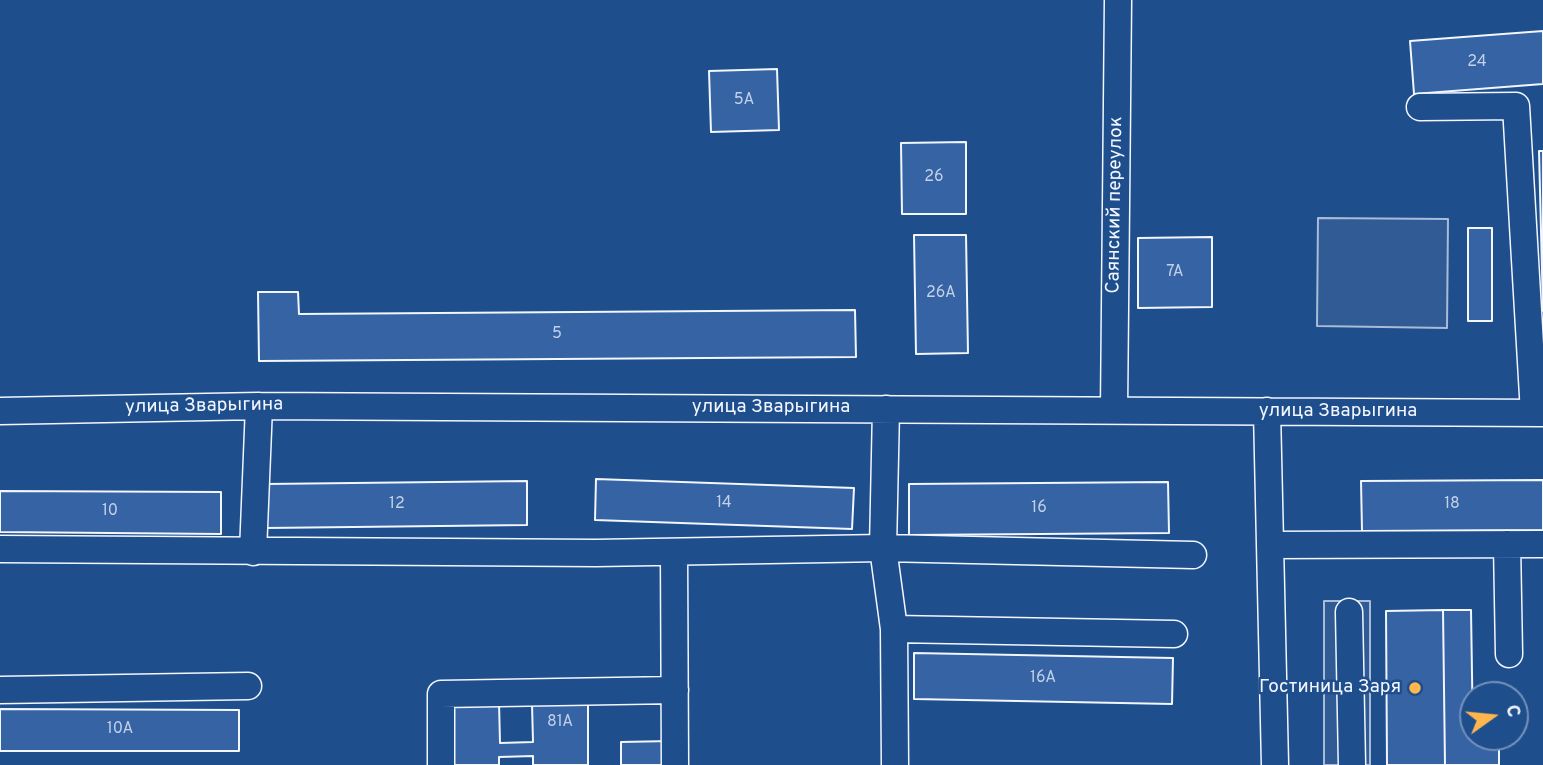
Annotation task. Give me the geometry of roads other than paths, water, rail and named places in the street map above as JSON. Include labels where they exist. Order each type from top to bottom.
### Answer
[{"type":"street","name":"Саянский переулок","points":[[1114,410],[1118,0]]},
{"type":"street","points":[[1420,107],[1516,106],[1539,413]]},
{"type":"street","name":"улица Зварыгина","points":[[0,411],[259,405],[1539,413]]},
{"type":"street","points":[[253,552],[259,405]]},
{"type":"street","points":[[886,409],[883,548],[894,629],[895,765]]},
{"type":"street","points":[[1268,411],[1275,765]]},
{"type":"street","points":[[1507,544],[1509,654]]},
{"type":"street","points":[[1270,545],[1543,544]]},
{"type":"street","points":[[0,549],[674,552],[883,548],[1193,555]]},
{"type":"street","points":[[674,552],[676,765]]},
{"type":"street","points":[[1349,612],[1352,765]]},
{"type":"street","points":[[894,629],[1174,634]]},
{"type":"street","points":[[0,690],[247,685]]},
{"type":"street","points":[[441,765],[441,694],[675,690]]},
{"type":"place","name":"Гостиница Заря","points":[[1415,688]]}]
